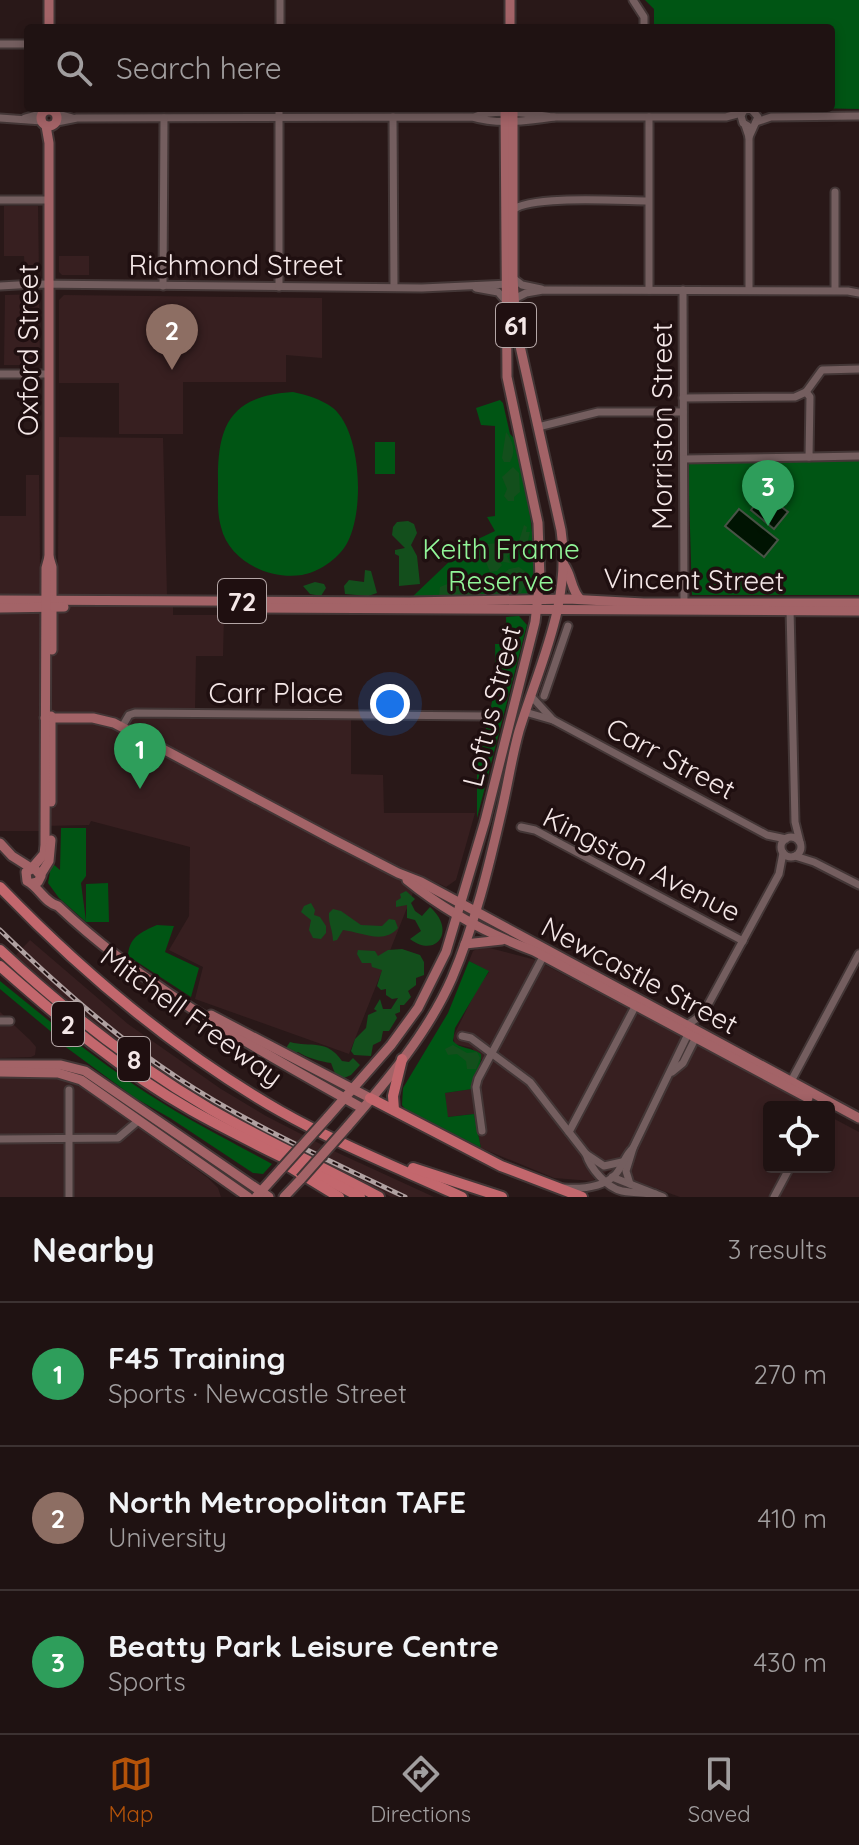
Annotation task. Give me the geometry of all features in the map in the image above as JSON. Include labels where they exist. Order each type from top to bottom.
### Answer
[{"type":"highway","name":"Mitchell Freeway","points":[[0,887],[82,966],[213,1068],[278,1109],[462,1197]]},
{"type":"highway","name":"8","points":[[0,950],[94,1030],[181,1091],[379,1197]]},
{"type":"highway","name":"2","points":[[0,966],[83,1036],[129,1070],[190,1109],[360,1197]]},
{"type":"highway","points":[[394,1110],[393,1096],[402,1059]]},
{"type":"highway","points":[[370,1098],[501,1166],[582,1197]]},
{"type":"highway","points":[[242,1137],[339,1197]]},
{"type":"highway","points":[[369,1154],[502,1197]]},
{"type":"main road","points":[[49,0],[49,24]]},
{"type":"main road","points":[[510,0],[510,24]]},
{"type":"main road","name":"Loftus Street","points":[[262,1195],[391,1045],[418,1008],[437,974],[459,916],[538,605],[538,523],[508,385],[513,210],[509,114]]},
{"type":"main road","name":"Loftus Street","points":[[509,114],[510,282]]},
{"type":"main road","name":"Oxford Street","points":[[34,874],[45,845],[52,604],[46,568],[49,557],[50,116]]},
{"type":"main road","name":"Loftus Street","points":[[284,1197],[402,1059],[429,1022],[452,979],[473,923],[525,712],[545,657],[564,565],[561,530],[509,300]]},
{"type":"main road","points":[[564,565],[570,574],[574,592],[580,599]]},
{"type":"main road","name":"Vincent Street","points":[[558,604],[580,599],[684,606],[777,610],[790,606],[859,611]]},
{"type":"main road","name":"Vincent Street","points":[[0,600],[52,604],[432,608],[558,604],[790,606],[859,603]]},
{"type":"main road","name":"Vincent Street","points":[[0,608],[52,604],[538,605]]},
{"type":"main road","name":"Newcastle Street","points":[[48,715],[94,713],[166,745],[174,753],[398,873],[476,911],[545,953],[637,1002],[695,1027],[818,1101]]},
{"type":"main road","points":[[0,843],[34,874],[51,904],[58,906],[109,952],[144,978],[232,1034],[362,1108]]},
{"type":"main road","name":"Newcastle Street","points":[[398,873],[459,916],[506,940],[545,953]]},
{"type":"main road","points":[[465,944],[506,940]]},
{"type":"main road","points":[[193,1008],[370,1098]]},
{"type":"main road","name":"Newcastle Street","points":[[695,1027],[790,1084]]},
{"type":"main road","points":[[0,1065],[61,1065],[85,1071],[262,1195]]},
{"type":"main road","points":[[0,1072],[58,1073],[78,1078],[248,1197]]},
{"type":"main road","name":"Newcastle Street","points":[[835,1110],[859,1121]]},
{"type":"main road","points":[[230,1184],[233,1197]]},
{"type":"street","points":[[280,0],[280,24]]},
{"type":"street","points":[[633,0],[644,17],[644,24]]},
{"type":"street","points":[[0,44],[24,44]]},
{"type":"street","points":[[279,112],[279,287]]},
{"type":"street","points":[[726,117],[742,112]]},
{"type":"street","points":[[749,112],[750,123]]},
{"type":"street","points":[[749,112],[749,290]]},
{"type":"street","points":[[755,112],[771,117]]},
{"type":"street","points":[[0,118],[472,117],[482,121],[509,114],[554,117],[646,114],[726,117],[750,123],[771,117],[859,116]]},
{"type":"street","points":[[646,114],[649,290]]},
{"type":"street","points":[[393,117],[394,287]]},
{"type":"street","points":[[163,286],[164,118]]},
{"type":"street","points":[[835,192],[835,290]]},
{"type":"street","points":[[0,200],[49,200]]},
{"type":"street","points":[[513,210],[522,204],[555,201],[648,201]]},
{"type":"street","name":"Richmond Street","points":[[0,286],[472,287],[510,282],[543,290]]},
{"type":"street","name":"Richmond Street","points":[[472,287],[498,292],[509,300],[543,290],[835,290],[859,293]]},
{"type":"street","name":"Morriston Street","points":[[683,290],[684,606]]},
{"type":"street","points":[[683,398],[795,397],[806,392],[822,370],[859,369]]},
{"type":"street","points":[[0,374],[49,374]]},
{"type":"street","points":[[806,392],[810,397],[809,457]]},
{"type":"street","points":[[538,427],[598,412],[683,412]]},
{"type":"street","points":[[684,459],[859,456]]},
{"type":"street","points":[[554,1187],[585,1189],[608,1178],[633,1148],[672,1073],[683,1063],[695,1027],[779,874],[800,851],[795,822],[790,606]]},
{"type":"street","points":[[777,610],[788,616],[790,622]]},
{"type":"street","name":"Loftus Street","points":[[544,696],[568,626]]},
{"type":"street","name":"Loftus Street","points":[[545,657],[556,661]]},
{"type":"street","name":"Carr Street","points":[[531,696],[553,720]]},
{"type":"street","name":"Carr Street","points":[[525,712],[553,720],[767,835],[782,850]]},
{"type":"street","name":"Carr Place","points":[[123,724],[129,715],[135,713],[487,716]]},
{"type":"street","points":[[779,874],[782,850],[795,822]]},
{"type":"street","name":"Kingston Avenue","points":[[521,827],[535,830],[743,941]]},
{"type":"street","name":"Carr Street","points":[[767,835],[787,838]]},
{"type":"street","points":[[787,838],[795,838],[814,862]]},
{"type":"street","points":[[782,850],[859,885]]},
{"type":"street","points":[[482,1131],[476,1087],[545,953]]},
{"type":"street","points":[[790,1084],[859,954]]},
{"type":"street","points":[[569,1132],[637,1002]]},
{"type":"street","points":[[0,1021],[10,1021]]},
{"type":"street","points":[[695,1027],[704,1030],[709,1037]]},
{"type":"street","points":[[462,1036],[471,1038],[530,1082],[586,1154],[589,1164],[619,1191],[659,1196]]},
{"type":"street","points":[[69,1090],[69,1197]]},
{"type":"street","points":[[0,1139],[118,1138],[138,1121]]},
{"type":"street","points":[[630,1184],[626,1173],[633,1148]]},
{"type":"street","points":[[586,1154],[606,1166],[622,1162]]},
{"type":"street","points":[[774,1197],[787,1173]]},
{"type":"street","points":[[608,1178],[659,1196]]},
{"type":"shaded area","points":[[4,206],[38,206],[39,275],[25,275],[24,256],[4,256]]},
{"type":"shaded area","points":[[59,256],[89,256],[89,275],[62,275],[59,272]]},
{"type":"shaded area","points":[[39,294],[40,362],[37,365],[4,365],[5,295]]},
{"type":"shaded area","points":[[64,295],[322,298],[322,358],[286,355],[286,382],[183,382],[183,434],[119,434],[119,383],[59,383],[59,300]]},
{"type":"shaded area","points":[[59,437],[163,438],[167,595],[118,595],[117,603],[173,604],[173,615],[224,615],[223,656],[196,656],[195,711],[351,713],[351,774],[383,775],[384,813],[475,813],[456,880],[446,887],[420,875],[349,1054],[195,999],[203,967],[169,950],[189,916],[190,847],[91,821],[89,825],[43,826],[42,831],[0,831],[0,516],[26,516],[26,475],[39,475],[40,564],[58,564]]},
{"type":"shaded area","points":[[764,493],[788,512],[774,529],[751,510]]},
{"type":"shaded area","points":[[739,509],[778,540],[764,557],[725,526]]},
{"type":"shaded area","points":[[30,940],[128,1024],[221,1089],[336,1152],[434,1197],[391,1197],[215,1104],[169,1076],[93,1022],[15,956]]},
{"type":"shaded area","points":[[482,946],[536,960],[802,1101],[763,1101],[763,1173],[835,1173],[835,1119],[859,1132],[859,1197],[680,1197],[608,1171],[592,1181],[554,1178],[481,1148],[474,1114],[447,1117],[445,1093],[471,1089],[471,1080],[482,1060],[472,1048],[455,1044],[453,1037],[489,972],[469,961],[473,951]]},
{"type":"shaded area","points":[[0,1012],[36,1047],[35,1055],[0,1058]]},
{"type":"shaded area","points":[[0,1078],[58,1078],[83,1088],[208,1178],[218,1188],[221,1197],[0,1197]]},
{"type":"green space","points":[[645,0],[859,0],[859,109],[835,109],[835,24],[654,24],[654,9]]},
{"type":"green space","points":[[293,392],[324,402],[343,420],[355,454],[358,494],[352,531],[342,550],[314,571],[289,576],[252,566],[232,550],[225,539],[218,511],[218,463],[225,430],[241,407],[272,395]]},
{"type":"green space","name":"Keith Frame Reserve","points":[[500,400],[510,434],[515,439],[527,494],[532,531],[533,588],[526,595],[409,600],[453,558],[466,551],[469,539],[478,539],[495,531],[487,517],[495,516],[495,426],[481,425],[476,408]]},
{"type":"green space","points":[[506,432],[513,447],[510,462],[504,462],[502,458]]},
{"type":"green space","points":[[375,442],[395,442],[395,474],[375,474]]},
{"type":"green space","points":[[859,461],[859,595],[692,595],[688,462]]},
{"type":"green space","points":[[513,467],[519,473],[520,492],[514,501],[508,501],[504,496],[507,489],[502,477]]},
{"type":"green space","points":[[397,522],[414,524],[417,533],[411,545],[417,556],[420,584],[399,586],[399,556],[395,550],[405,548],[392,535],[393,527]]},
{"type":"green space","points":[[524,525],[526,532],[530,532],[526,550],[518,547],[507,556],[510,563],[499,561],[502,565],[497,571],[490,572],[486,562],[479,558],[480,548],[488,544],[519,541]]},
{"type":"green space","points":[[519,567],[530,575],[521,593],[486,594],[487,589],[480,587],[485,576],[495,581],[509,569]]},
{"type":"green space","points":[[365,570],[371,571],[377,593],[368,596],[345,594],[344,586],[349,580],[364,582]]},
{"type":"green space","points":[[315,582],[324,584],[326,588],[321,596],[310,594],[303,586]]},
{"type":"green space","points":[[450,583],[470,586],[482,594],[439,596],[440,587]]},
{"type":"green space","points":[[519,616],[527,625],[477,818],[477,768],[496,684],[495,644],[507,644],[506,617]]},
{"type":"green space","points":[[61,828],[86,828],[86,876],[81,883],[86,921],[86,884],[108,883],[109,922],[86,922],[59,898],[48,883],[50,872],[47,870],[52,863],[60,870]]},
{"type":"green space","points":[[406,891],[415,899],[411,903],[415,911],[422,916],[430,907],[438,916],[442,933],[435,944],[428,946],[410,939],[421,931],[415,920],[407,918],[407,905],[396,907],[400,894]]},
{"type":"green space","points":[[311,903],[314,915],[320,917],[326,926],[326,933],[321,939],[313,938],[309,930],[311,920],[301,912],[304,906]]},
{"type":"green space","points":[[333,909],[361,925],[382,926],[389,919],[395,920],[398,928],[379,937],[343,930],[333,941],[329,913]]},
{"type":"green space","points":[[157,925],[174,926],[165,952],[199,968],[191,997],[128,956],[133,940]]},
{"type":"green space","points":[[402,949],[420,955],[424,962],[424,975],[416,978],[416,985],[408,991],[411,997],[400,1005],[400,1012],[395,1014],[397,1018],[389,1031],[383,1031],[381,1041],[373,1045],[371,1056],[354,1055],[351,1051],[355,1039],[366,1028],[368,1015],[377,1011],[374,1009],[380,999],[383,1009],[391,1009],[398,998],[392,999],[386,995],[386,989],[381,990],[377,986],[382,970],[372,967],[371,963],[362,963],[358,950],[375,951],[378,956],[388,950]]},
{"type":"green space","points":[[469,961],[489,971],[455,1028],[453,1041],[481,1054],[481,1059],[472,1089],[445,1093],[448,1117],[474,1114],[481,1148],[402,1105],[403,1088],[448,1013]]},
{"type":"green space","points":[[0,981],[91,1054],[148,1094],[272,1164],[263,1174],[253,1173],[135,1098],[63,1045],[0,989]]},
{"type":"green space","points":[[290,1042],[324,1046],[342,1061],[349,1062],[353,1058],[360,1065],[351,1075],[344,1078],[336,1076],[331,1063],[298,1052],[290,1056],[284,1051]]},
{"type":"green space","points":[[453,1045],[467,1053],[477,1052],[480,1058],[476,1069],[467,1069],[466,1061],[457,1054],[448,1055],[445,1049]]},
{"type":"railway","points":[[0,930],[86,1008],[178,1078],[261,1127],[405,1197]]},
{"type":"place","name":"North Metropolitan TAFE","points":[[172,370]]},
{"type":"place","name":"Beatty Park Leisure Centre","points":[[768,526]]},
{"type":"place","name":"F45 Training","points":[[140,789]]}]
